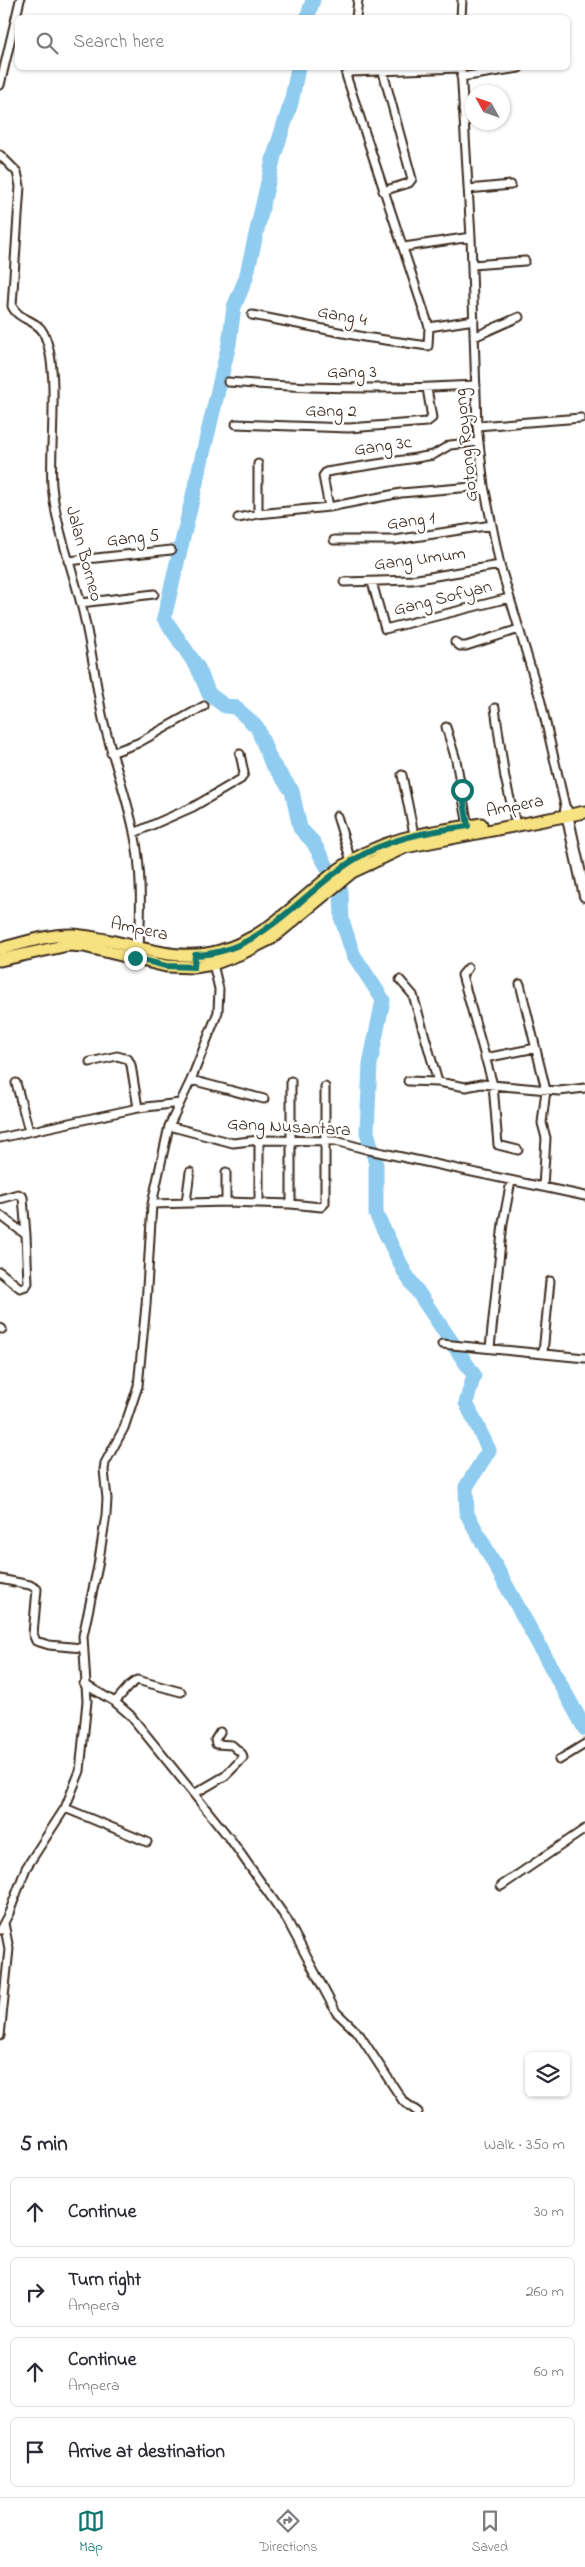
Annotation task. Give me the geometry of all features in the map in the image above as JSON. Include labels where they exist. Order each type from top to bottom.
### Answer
[{"type":"main road","points":[[567,812],[585,807]]},
{"type":"main road","points":[[567,812],[585,812]]},
{"type":"main road","name":"Ampera","points":[[347,869],[365,865],[405,847],[515,821],[567,812]]},
{"type":"main road","name":"Ampera","points":[[0,949],[45,937],[71,935],[213,964],[242,953],[272,938],[347,869],[393,841],[414,834],[515,821]]},
{"type":"main road","name":"Ampera","points":[[0,960],[52,947],[84,946],[166,966],[194,961],[257,936],[324,889]]},
{"type":"street","points":[[16,15],[20,0]]},
{"type":"street","points":[[356,15],[358,0]]},
{"type":"street","points":[[461,15],[462,0]]},
{"type":"street","points":[[0,85],[15,21]]},
{"type":"street","points":[[422,70],[383,72],[353,70],[346,77],[429,326],[474,320]]},
{"type":"street","name":"Gotong Royong","points":[[461,70],[471,236],[478,426],[484,486],[500,565],[541,702],[567,812]]},
{"type":"street","points":[[461,77],[506,70]]},
{"type":"street","points":[[383,72],[412,176],[409,183],[383,191]]},
{"type":"street","name":"Jalan Borneo","points":[[1,157],[17,172],[20,186],[12,306],[21,316],[38,326],[43,332],[49,354],[52,387],[52,485],[56,516],[81,603],[111,753],[134,833],[140,882],[138,948]]},
{"type":"street","points":[[468,189],[511,184]]},
{"type":"street","points":[[404,247],[471,236]]},
{"type":"street","points":[[472,266],[525,261]]},
{"type":"street","name":"Gang 4","points":[[252,315],[426,346],[429,343],[429,326]]},
{"type":"street","points":[[474,337],[519,317]]},
{"type":"street","name":"Gang 3","points":[[228,382],[305,388],[428,388],[476,385]]},
{"type":"street","name":"Gang 2","points":[[236,424],[349,428],[429,422],[432,418],[428,388]]},
{"type":"street","points":[[478,426],[581,418]]},
{"type":"street","name":"Gang 3c","points":[[329,507],[323,476],[326,472],[433,455],[450,446],[479,442]]},
{"type":"street","points":[[258,464],[258,514]]},
{"type":"street","points":[[238,518],[258,514],[329,507],[402,493],[484,486]]},
{"type":"street","name":"Gang 1","points":[[334,540],[395,540],[492,525]]},
{"type":"street","name":"Gang 5","points":[[68,561],[171,550]]},
{"type":"street","name":"Gang Umum","points":[[344,582],[372,582],[442,576],[500,565]]},
{"type":"street","name":"Gang Sofyan","points":[[372,582],[385,629],[509,598]]},
{"type":"street","points":[[81,603],[154,594]]},
{"type":"street","points":[[455,642],[460,646],[466,646],[519,629]]},
{"type":"street","points":[[111,753],[138,743],[204,706]]},
{"type":"street","points":[[495,708],[515,821]]},
{"type":"street","points":[[446,727],[456,760],[468,826]]},
{"type":"street","points":[[134,833],[193,807],[241,780],[244,773],[240,754]]},
{"type":"street","points":[[402,775],[414,834]]},
{"type":"street","points":[[567,812],[583,877],[585,896]]},
{"type":"street","points":[[338,816],[347,869]]},
{"type":"street","points":[[0,2036],[9,1949],[2,1927],[26,1868],[65,1808],[76,1782],[82,1758],[87,1702],[82,1648],[106,1515],[107,1499],[104,1470],[109,1456],[124,1428],[138,1386],[145,1322],[152,1204],[162,1152],[170,1126],[191,1080],[220,1002],[213,964]]},
{"type":"street","points":[[468,968],[462,974],[493,1085],[498,1145],[518,1150]]},
{"type":"street","points":[[400,980],[413,995],[438,1082]]},
{"type":"street","points":[[520,984],[546,1090],[542,1123],[546,1138],[543,1187]]},
{"type":"street","points":[[485,1058],[536,1048]]},
{"type":"street","points":[[90,1062],[117,1056],[128,1059],[131,1065],[138,1108]]},
{"type":"street","points":[[191,1080],[264,1100]]},
{"type":"street","points":[[291,1080],[291,1204]]},
{"type":"street","points":[[408,1081],[438,1082],[466,1087],[474,1084],[562,1091],[585,1088]]},
{"type":"street","points":[[16,1083],[29,1131]]},
{"type":"street","points":[[152,1204],[226,1202],[324,1206],[326,1142],[324,1088]]},
{"type":"street","points":[[0,1138],[138,1108],[180,1103]]},
{"type":"street","name":"Gang Nusantara","points":[[170,1126],[233,1143],[259,1140],[342,1142],[585,1196]]},
{"type":"street","points":[[259,1140],[259,1203]]},
{"type":"street","points":[[186,1202],[190,1172]]},
{"type":"street","points":[[226,1172],[226,1202]]},
{"type":"street","points":[[490,1348],[503,1223],[511,1180]]},
{"type":"street","points":[[0,1199],[18,1194],[23,1197],[28,1283],[20,1288],[0,1272]]},
{"type":"street","points":[[0,1215],[26,1234]]},
{"type":"street","points":[[543,1353],[550,1281]]},
{"type":"street","points":[[442,1344],[585,1358]]},
{"type":"street","points":[[0,1579],[30,1585],[37,1589],[33,1634],[36,1641],[49,1645],[82,1648]]},
{"type":"street","points":[[115,1702],[137,1680],[181,1692]]},
{"type":"street","points":[[84,1684],[115,1702],[130,1716],[231,1840],[286,1918],[313,1965],[336,2012],[359,2034],[403,2101],[418,2112]]},
{"type":"street","points":[[194,1794],[224,1776],[243,1758],[240,1752],[232,1745],[216,1744],[215,1740],[220,1732]]},
{"type":"street","points":[[559,1760],[585,1744]]},
{"type":"street","points":[[65,1808],[147,1842]]},
{"type":"street","points":[[501,1886],[585,1829]]},
{"type":"waterway","points":[[308,15],[313,0]]},
{"type":"waterway","points":[[298,70],[291,103],[274,156],[246,278],[234,307],[229,344],[164,618],[198,668],[209,694],[225,706],[235,707],[257,727],[271,762],[292,791],[300,828],[313,842],[341,891],[342,920],[353,954],[383,1000],[370,1064],[367,1132],[376,1164],[376,1214],[405,1273],[474,1375],[466,1403],[489,1450],[466,1487],[467,1514],[585,1729]]},
{"type":"route","points":[[135,958],[166,966],[194,967],[195,955],[206,955],[221,951],[257,936],[277,922],[342,868],[372,850],[416,834],[468,826],[462,790]]}]
